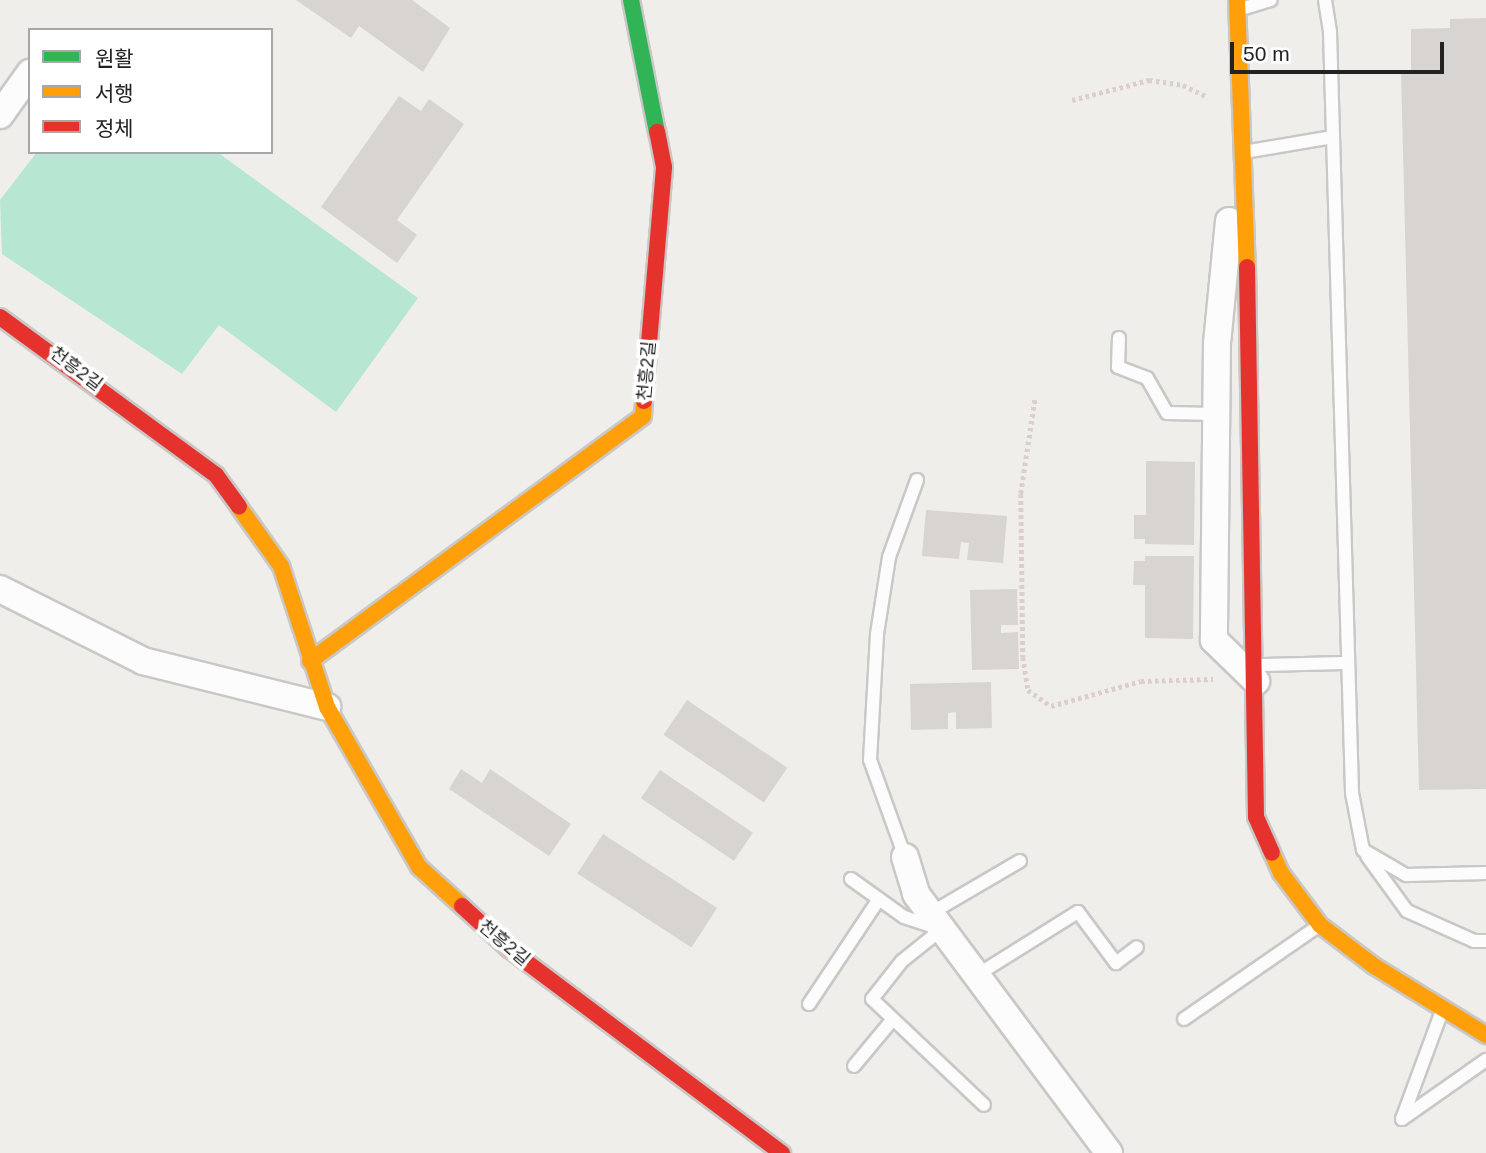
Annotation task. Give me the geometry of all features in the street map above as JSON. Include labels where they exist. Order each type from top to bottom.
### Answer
[{"type":"street","name":"천흥2길","points":[[310,661],[643,416],[664,167],[631,0]]},
{"type":"street","points":[[1237,5],[1244,152],[1256,817],[1281,873],[1320,925],[1374,966],[1486,1035]]},
{"type":"street","points":[[0,115],[28,76]]},
{"type":"street","points":[[1229,221],[1217,344],[1214,640],[1255,673]]},
{"type":"street","name":"천흥2길","points":[[0,317],[55,353],[216,475],[281,566],[327,707],[419,867],[509,949],[782,1153]]},
{"type":"street","points":[[0,590],[143,661],[327,707]]},
{"type":"street","points":[[905,857],[916,894],[1109,1153]]},
{"type":"lane","points":[[1237,5],[1271,0]]},
{"type":"lane","points":[[1325,0],[1333,137],[1352,793],[1363,850],[1407,911],[1474,941],[1486,941]]},
{"type":"lane","points":[[1244,152],[1333,137]]},
{"type":"lane","points":[[1119,338],[1118,367],[1147,378],[1167,413],[1216,414]]},
{"type":"lane","points":[[905,857],[870,760],[877,634],[890,557],[917,480]]},
{"type":"lane","points":[[1255,673],[1348,663]]},
{"type":"lane","points":[[1363,850],[1406,875],[1486,873]]},
{"type":"lane","points":[[984,1105],[872,999],[936,921],[1020,861]]},
{"type":"lane","points":[[851,879],[904,917],[936,921]]},
{"type":"lane","points":[[809,1004],[879,899]]},
{"type":"lane","points":[[976,975],[1078,912],[1116,963],[1137,947]]},
{"type":"lane","points":[[1184,1019],[1320,925]]},
{"type":"lane","points":[[1443,1009],[1402,1119],[1486,1060]]},
{"type":"lane","points":[[854,1066],[893,1019]]},
{"type":"path","points":[[1072,100],[1149,80],[1183,85],[1215,101]]},
{"type":"path","points":[[1035,400],[1021,494],[1023,657],[1028,690],[1051,706],[1142,681],[1255,673]]},
{"type":"green space","points":[[35,154],[220,154],[418,298],[336,412],[219,325],[182,374],[2,254],[0,200]]},
{"type":"building","points":[[296,0],[412,0],[450,28],[423,72],[359,26],[351,38]]},
{"type":"building","points":[[1486,18],[1486,789],[1419,790],[1401,72],[1411,72],[1411,29],[1450,28],[1450,19]]},
{"type":"building","points":[[399,96],[421,111],[429,99],[464,124],[397,220],[417,235],[397,263],[321,207]]},
{"type":"building","points":[[1146,461],[1195,462],[1194,545],[1145,544],[1145,539],[1134,539],[1134,515],[1146,515]]},
{"type":"building","points":[[926,510],[1007,516],[1003,563],[967,560],[969,543],[961,542],[959,559],[922,556]]},
{"type":"building","points":[[1145,556],[1194,556],[1193,639],[1145,638],[1145,585],[1133,585],[1134,561],[1145,561]]},
{"type":"building","points":[[1017,589],[1018,625],[1001,625],[1001,633],[1018,632],[1019,669],[972,670],[970,590]]},
{"type":"building","points":[[991,682],[992,728],[956,729],[956,712],[948,713],[948,729],[911,730],[910,684]]},
{"type":"building","points":[[687,700],[787,768],[764,802],[664,735]]},
{"type":"building","points":[[461,769],[482,783],[490,769],[571,824],[549,856],[449,789]]},
{"type":"building","points":[[660,770],[753,833],[734,861],[641,798]]},
{"type":"building","points":[[603,834],[717,908],[691,947],[577,873]]},
{"type":"traffic: fast","points":[[631,0],[657,132]]},
{"type":"traffic: slow","points":[[1237,0],[1247,267]]},
{"type":"traffic: slow","points":[[310,661],[643,416],[644,401]]},
{"type":"traffic: slow","points":[[239,507],[281,566],[327,707],[419,867],[462,906]]},
{"type":"traffic: slow","points":[[1272,853],[1281,873],[1320,925],[1374,966],[1486,1035]]},
{"type":"traffic: jam","points":[[644,401],[664,167],[657,132]]},
{"type":"traffic: jam","points":[[1247,267],[1256,817],[1272,853]]},
{"type":"traffic: jam","points":[[0,317],[216,475],[239,507]]},
{"type":"traffic: jam","points":[[462,906],[509,949],[782,1153]]}]
